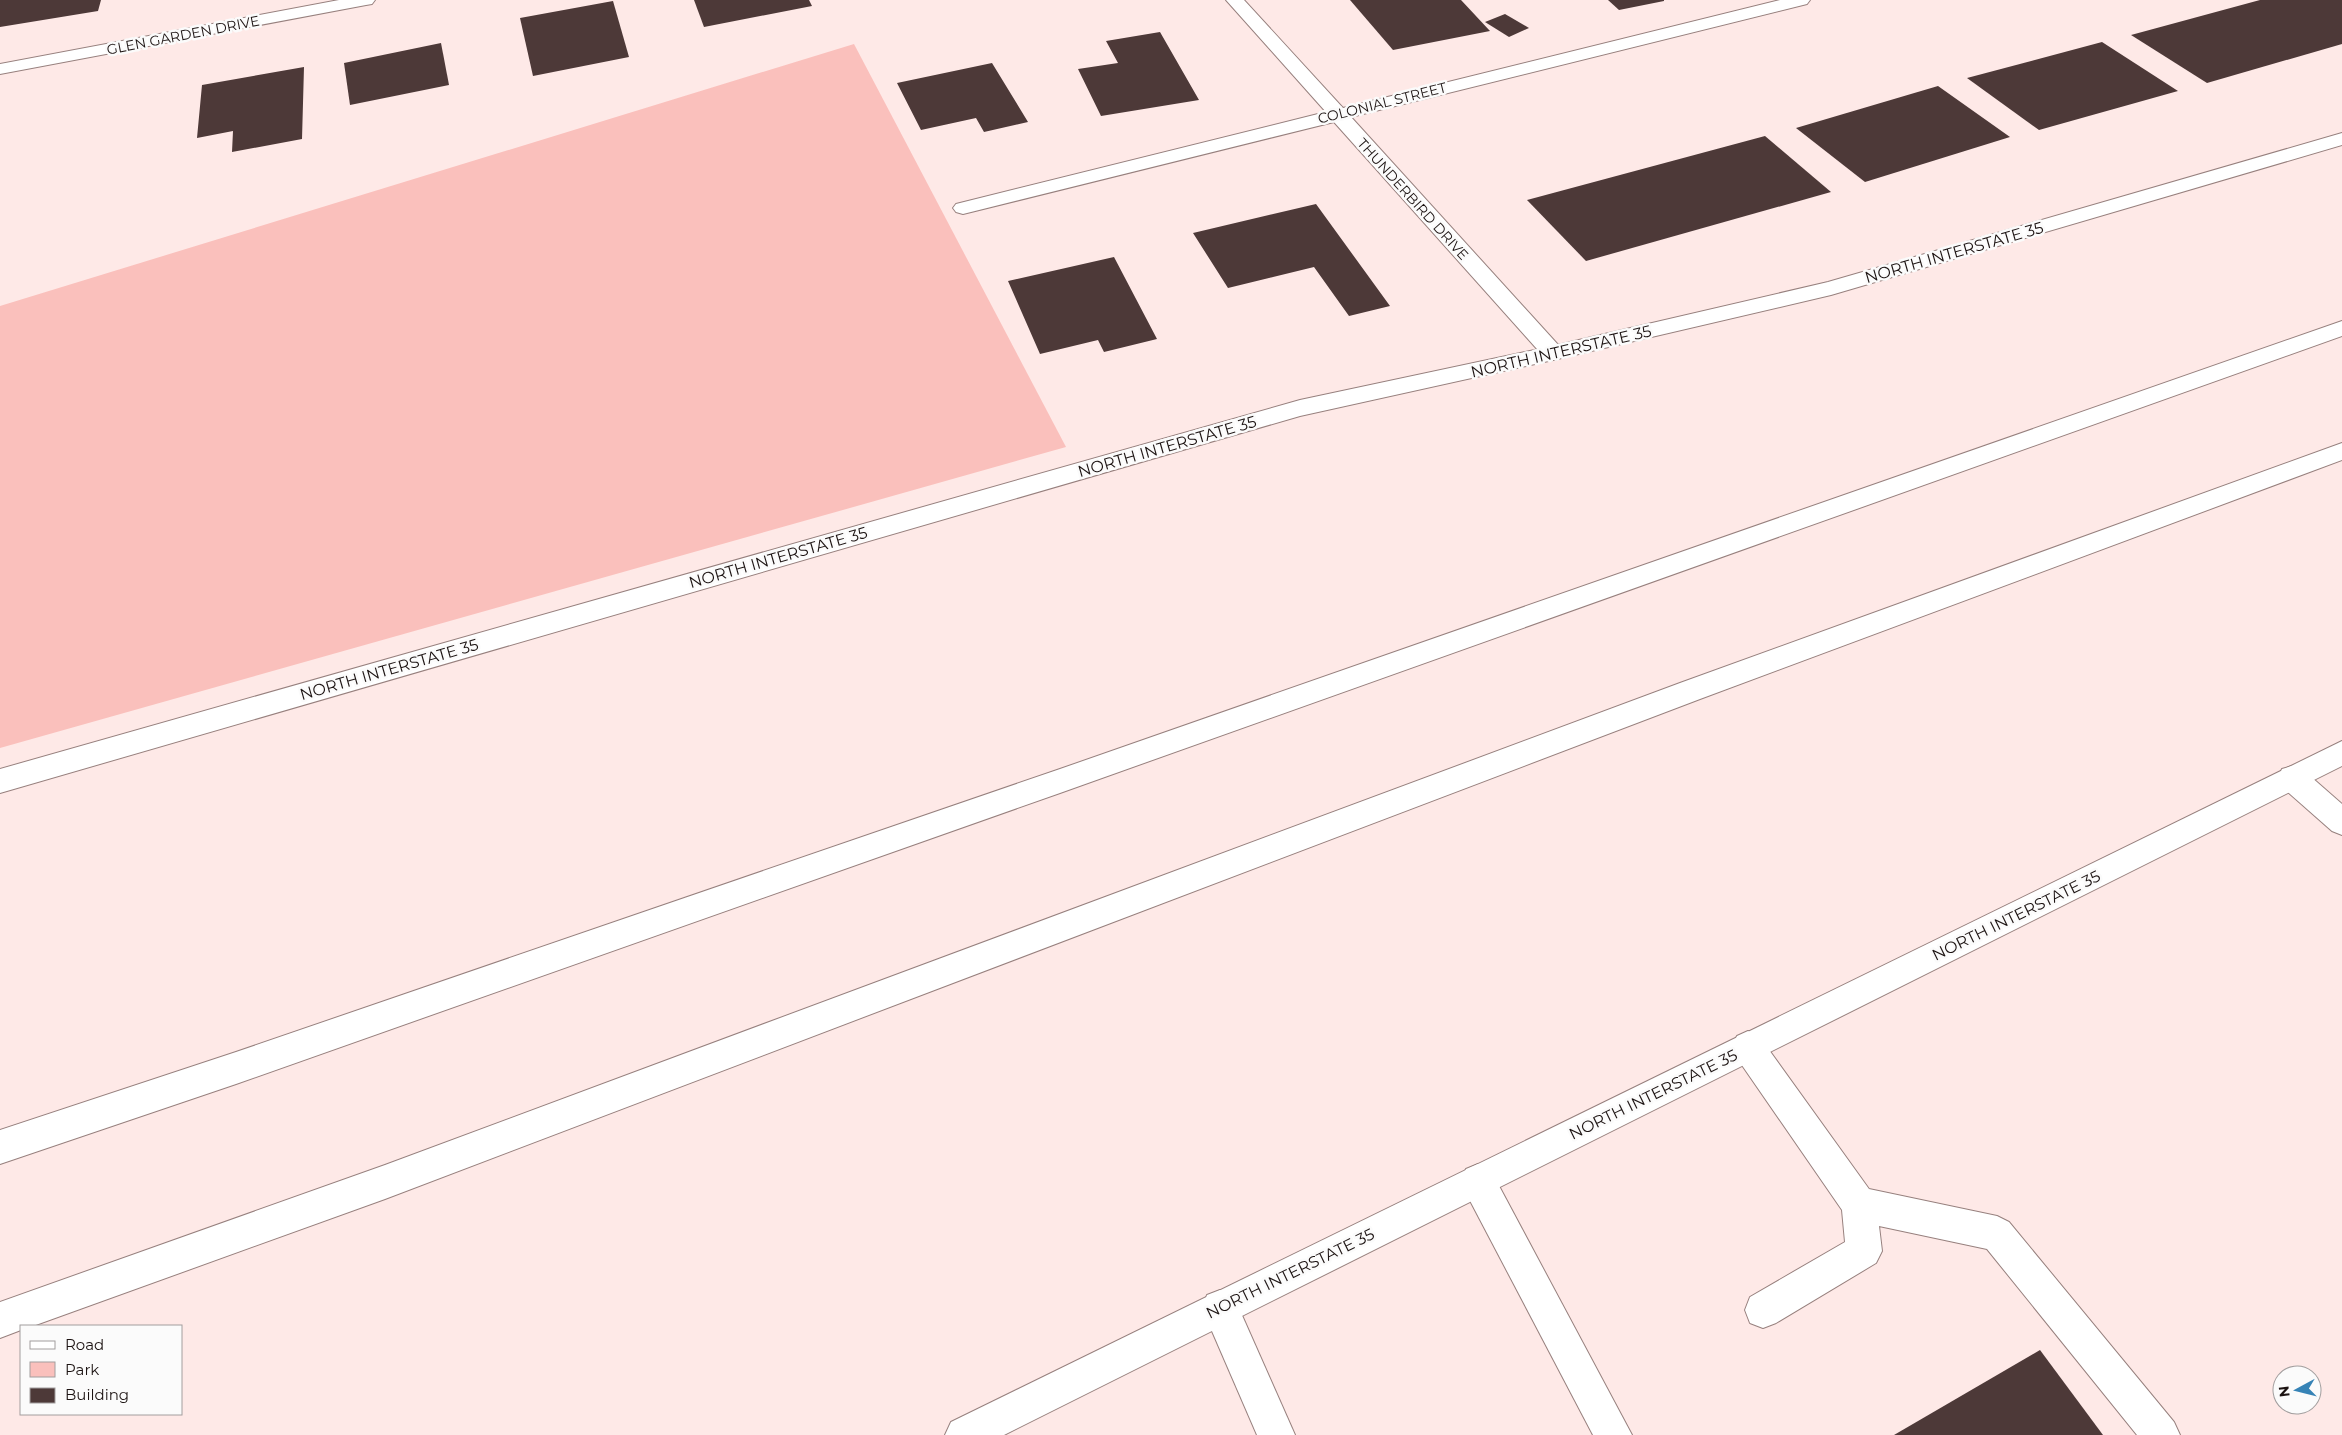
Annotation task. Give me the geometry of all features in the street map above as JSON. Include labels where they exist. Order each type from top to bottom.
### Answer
[{"type":"main road","name":"GLEN GARDEN DRIVE","points":[[0,69],[366,0]]},
{"type":"main road","name":"THUNDERBIRD DRIVE","points":[[1235,0],[1553,353]]},
{"type":"main road","name":"COLONIAL STREET","points":[[963,208],[1801,0]]},
{"type":"main road","name":"NORTH INTERSTATE 35","points":[[0,781],[1300,408],[1553,353],[1831,288],[2342,139]]},
{"type":"main road","points":[[0,1147],[236,1068],[1023,794],[2342,328]]},
{"type":"main road","points":[[0,1320],[385,1182],[1690,691],[2342,451]]},
{"type":"main road","name":"NORTH INTERSTATE 35","points":[[964,1435],[2342,753]]},
{"type":"main road","points":[[2292,778],[2342,822]]},
{"type":"main road","points":[[1748,1047],[1859,1204],[1864,1251],[1763,1310]]},
{"type":"main road","points":[[1478,1180],[1613,1435]]},
{"type":"main road","points":[[1859,1204],[1997,1234],[2161,1435]]},
{"type":"main road","points":[[1220,1308],[1276,1435]]},
{"type":"green space","points":[[854,44],[1066,447],[0,748],[0,306]]},
{"type":"building","points":[[0,0],[101,0],[98,11],[0,27]]},
{"type":"building","points":[[694,0],[809,0],[812,6],[704,27]]},
{"type":"building","points":[[1350,0],[1461,0],[1490,31],[1393,50]]},
{"type":"building","points":[[1608,0],[1664,0],[1664,1],[1619,10]]},
{"type":"building","points":[[2260,0],[2342,0],[2342,44],[2207,83],[2131,35]]},
{"type":"building","points":[[613,1],[629,57],[533,76],[520,18]]},
{"type":"building","points":[[1505,14],[1529,28],[1509,37],[1485,22]]},
{"type":"building","points":[[1160,32],[1199,100],[1101,116],[1078,69],[1118,63],[1106,41]]},
{"type":"building","points":[[2102,42],[2178,91],[2039,130],[1967,78]]},
{"type":"building","points":[[441,43],[449,85],[350,105],[344,63]]},
{"type":"building","points":[[992,63],[1028,122],[984,132],[976,118],[921,130],[897,83]]},
{"type":"building","points":[[304,67],[302,139],[232,152],[233,131],[197,138],[202,85]]},
{"type":"building","points":[[1938,86],[2010,137],[1865,182],[1796,128]]},
{"type":"building","points":[[1765,136],[1831,192],[1586,261],[1527,200]]},
{"type":"building","points":[[1316,204],[1390,306],[1349,316],[1314,267],[1228,288],[1193,233]]},
{"type":"building","points":[[1114,257],[1157,339],[1104,352],[1098,340],[1040,354],[1008,281]]},
{"type":"building","points":[[2040,1350],[2103,1435],[1894,1435]]}]
